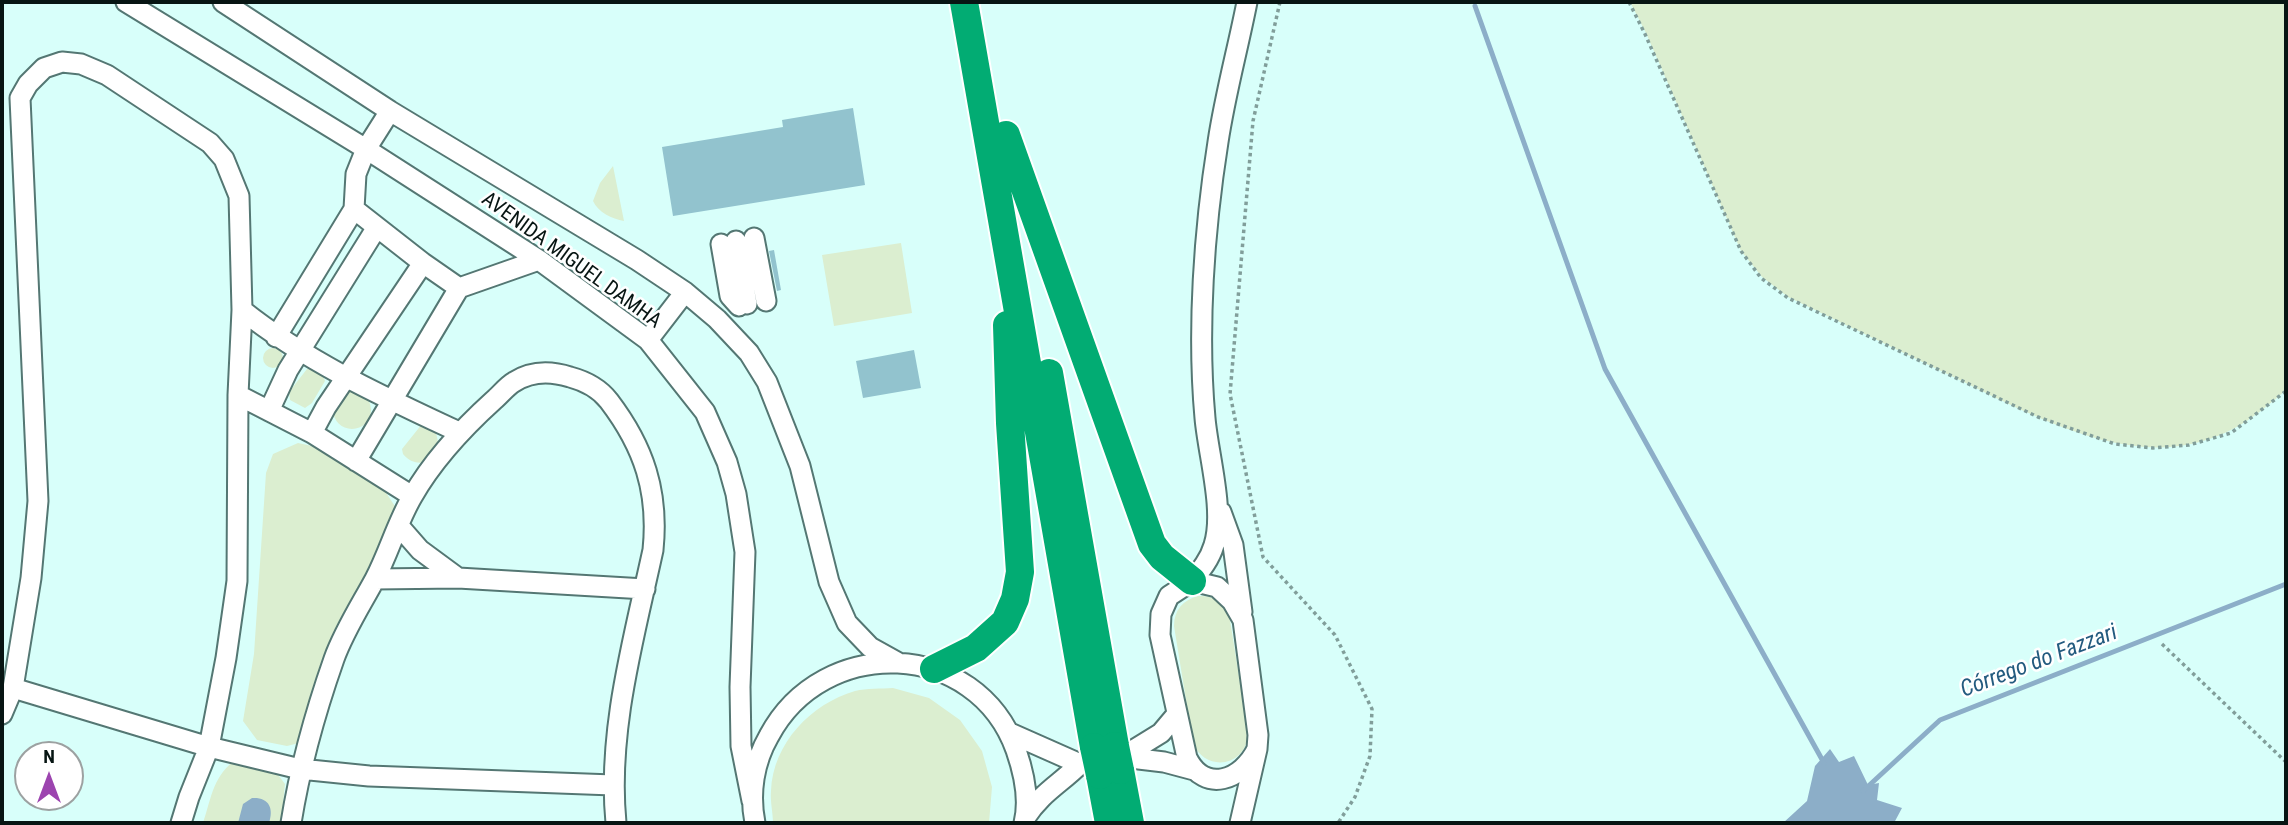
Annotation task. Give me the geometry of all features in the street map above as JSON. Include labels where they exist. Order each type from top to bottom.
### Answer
[{"type":"highway","points":[[964,2],[998,136],[1152,544],[1162,557],[1192,580]]},
{"type":"highway","points":[[979,2],[998,136],[1105,760],[1109,823]]},
{"type":"highway","points":[[934,669],[976,648],[1005,622],[1015,599],[1020,572],[1010,423],[998,136]]},
{"type":"highway","points":[[1105,760],[1130,823]]},
{"type":"street","name":"AVENIDA MIGUEL DAMHA","points":[[127,2],[366,149],[539,260],[648,340],[705,412],[727,462],[736,494],[745,552],[740,687],[741,746],[752,800]]},
{"type":"street","name":"AVENIDA MIGUEL DAMHA","points":[[223,2],[390,111],[685,292],[717,319],[749,353],[767,382],[800,466],[829,582],[847,623],[870,647],[897,662]]},
{"type":"street","points":[[1194,771],[1187,758],[1160,635],[1161,614],[1169,596],[1192,580],[1205,565],[1215,543],[1216,498],[1205,418],[1202,348],[1204,276],[1218,142],[1247,2]]},
{"type":"street","points":[[2,714],[13,688],[31,578],[38,501],[20,98],[28,84],[44,68],[62,62],[80,64],[107,75],[210,143],[224,159],[239,196],[242,310],[238,395],[237,580],[209,747],[181,823]]},
{"type":"street","points":[[276,337],[354,209],[356,174],[366,149],[390,111]]},
{"type":"street","points":[[354,209],[459,288]]},
{"type":"street","points":[[269,411],[288,370],[377,227]]},
{"type":"street","points":[[744,240],[757,302],[744,240]]},
{"type":"street","points":[[356,461],[459,288],[539,260]]},
{"type":"street","points":[[312,433],[326,407],[423,263]]},
{"type":"street","points":[[648,340],[685,292]]},
{"type":"street","points":[[242,310],[276,337],[301,352],[390,400],[459,432]]},
{"type":"street","points":[[291,823],[300,769],[335,657],[375,579],[412,496],[459,432],[514,382],[541,372],[556,373],[583,381],[606,396],[645,463],[653,492],[656,522],[653,550],[620,717],[613,785],[616,823]]},
{"type":"street","points":[[238,395],[312,433],[412,496]]},
{"type":"street","points":[[1216,498],[1233,545],[1258,735],[1240,823]]},
{"type":"street","points":[[399,526],[420,550],[458,578]]},
{"type":"street","points":[[375,579],[458,578],[645,589]]},
{"type":"street","points":[[1192,580],[1217,587],[1233,601],[1242,620]]},
{"type":"street","points":[[755,823],[752,800],[754,775],[761,750],[777,720],[801,695],[829,676],[862,664],[897,662],[934,669],[967,685],[993,709],[1010,733],[1024,773],[1025,821]]},
{"type":"street","points":[[13,688],[209,747],[300,769],[369,776],[613,785]]},
{"type":"street","points":[[1025,821],[1051,787],[1069,775],[1161,733],[1177,714]]},
{"type":"street","points":[[1010,733],[1105,760],[1164,762],[1216,779],[1230,777],[1242,771],[1257,750]]},
{"type":"path","points":[[1280,2],[1254,121],[1230,394],[1263,557],[1335,635],[1372,709],[1370,756],[1355,797],[1338,823]]},
{"type":"path","points":[[1629,2],[1741,251],[1761,278],[1788,298],[2038,417],[2115,444],[2153,448],[2189,445],[2231,433],[2286,391]]},
{"type":"path","points":[[2161,645],[2286,762]]},
{"type":"green space","points":[[1630,2],[2286,2],[2286,390],[2264,409],[2219,436],[2191,444],[2160,447],[2127,445],[2095,438],[2030,414],[1788,297],[1762,277],[1741,251]]},
{"type":"green space","points":[[613,166],[624,221],[606,214],[593,201],[600,183]]},
{"type":"green space","points":[[901,243],[912,313],[834,326],[822,255]]},
{"type":"green space","points":[[269,348],[277,348],[283,358],[277,368],[269,368],[263,362],[263,354]]},
{"type":"green space","points":[[312,368],[323,376],[325,381],[312,403],[305,408],[290,400],[289,392],[307,369]]},
{"type":"green space","points":[[352,391],[365,397],[371,410],[365,423],[352,429],[339,423],[333,410],[339,397]]},
{"type":"green space","points":[[422,424],[436,433],[439,446],[427,462],[411,461],[403,454],[402,449]]},
{"type":"green space","points":[[298,443],[312,446],[385,491],[398,511],[328,656],[299,743],[287,746],[257,740],[243,721],[254,654],[266,473],[273,454]]},
{"type":"green space","points":[[1198,596],[1217,600],[1229,614],[1248,732],[1241,752],[1234,759],[1225,762],[1207,759],[1193,743],[1174,626],[1180,606]]},
{"type":"green space","points":[[893,688],[929,698],[960,720],[982,751],[992,787],[989,823],[773,823],[773,773],[787,742],[797,728],[824,705],[839,697],[860,690]]},
{"type":"green space","points":[[238,758],[273,768],[285,784],[281,823],[203,823],[218,779]]},
{"type":"water","points":[[1830,749],[1839,762],[1854,756],[1868,785],[1879,783],[1877,800],[1902,808],[1894,823],[1783,823],[1807,801],[1815,766]]},
{"type":"water","points":[[252,798],[263,799],[269,804],[269,823],[238,823],[243,804]]},
{"type":"building","points":[[853,108],[865,185],[673,216],[662,147],[783,127],[782,120]]},
{"type":"building","points":[[774,250],[781,290],[777,291],[769,251]]},
{"type":"building","points":[[914,350],[921,388],[863,398],[856,361]]},
{"type":"waterway","points":[[1475,6],[1605,369],[1824,763]]},
{"type":"waterway","name":"Córrego do Fazzari","points":[[1863,791],[1940,720],[2286,584]]}]
